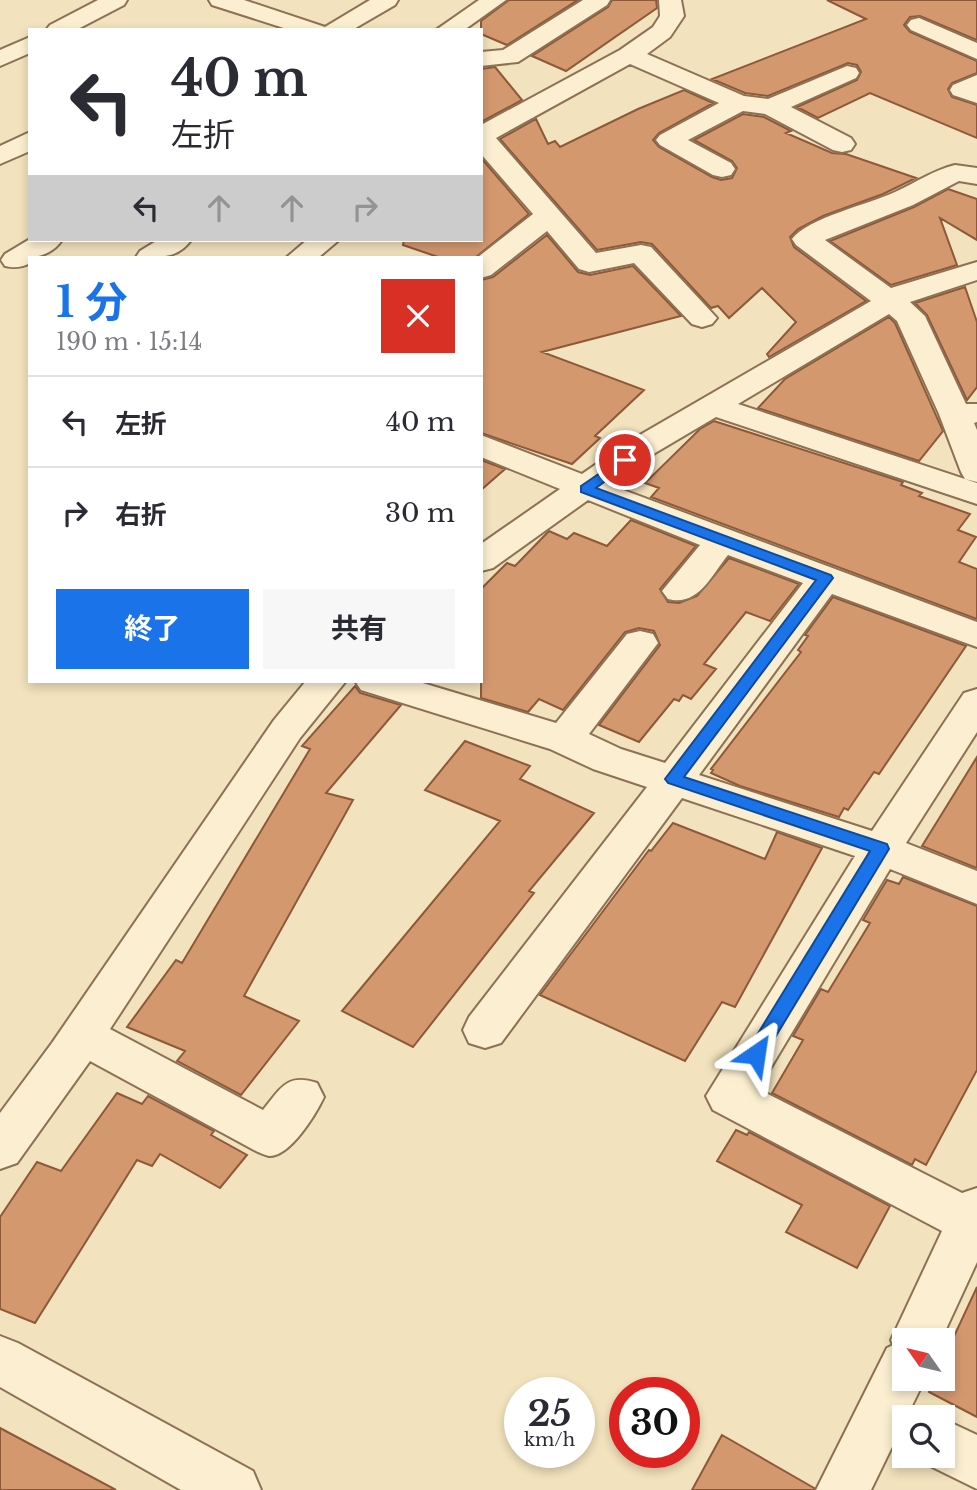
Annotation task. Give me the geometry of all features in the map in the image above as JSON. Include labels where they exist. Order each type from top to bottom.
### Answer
[{"type":"street","points":[[62,28],[116,0]]},
{"type":"street","points":[[220,0],[309,28]]},
{"type":"street","points":[[231,28],[282,0]]},
{"type":"street","points":[[338,28],[387,0]]},
{"type":"street","points":[[451,28],[495,0]]},
{"type":"street","points":[[483,60],[509,57],[599,0]]},
{"type":"street","points":[[483,135],[629,55],[662,32],[672,16],[670,0]]},
{"type":"street","points":[[919,25],[977,52]]},
{"type":"street","points":[[0,60],[28,45]]},
{"type":"street","points":[[629,55],[739,103],[771,107],[842,144]]},
{"type":"street","points":[[771,107],[848,73]]},
{"type":"street","points":[[977,82],[962,90],[977,96]]},
{"type":"street","points":[[722,169],[669,140],[739,103]]},
{"type":"street","points":[[483,138],[589,263],[641,253],[702,317]]},
{"type":"street","points":[[0,156],[28,141]]},
{"type":"street","points":[[977,176],[955,173],[903,200],[832,225],[806,239],[910,316],[966,413],[977,472]]},
{"type":"street","points":[[483,267],[548,216]]},
{"type":"street","points":[[15,259],[45,242]]},
{"type":"street","points":[[152,256],[174,242]]},
{"type":"street","points":[[302,256],[323,242]]},
{"type":"street","points":[[483,559],[644,446],[908,291],[977,271]]},
{"type":"street","points":[[714,406],[977,494]]},
{"type":"street","points":[[483,446],[586,489],[977,635]]},
{"type":"street","points":[[680,591],[722,540]]},
{"type":"street","points":[[485,1030],[825,578]]},
{"type":"street","points":[[564,739],[640,643]]},
{"type":"street","points":[[0,1149],[82,1035],[287,729],[325,683]]},
{"type":"street","points":[[381,683],[564,739],[607,759],[881,849],[977,888]]},
{"type":"street","points":[[922,1328],[974,1215],[729,1096],[881,849],[977,702]]},
{"type":"street","points":[[82,1035],[270,1136],[301,1097]]},
{"type":"street","points":[[0,1360],[202,1482]]},
{"type":"street","points":[[843,1490],[892,1421]]},
{"type":"street","points":[[955,1451],[977,1463]]},
{"type":"building","points":[[509,0],[578,0],[507,45],[483,35],[481,21]]},
{"type":"building","points":[[612,0],[656,0],[657,8],[566,71],[532,56],[608,7]]},
{"type":"building","points":[[827,0],[977,0],[977,40],[920,16],[910,17],[904,25],[910,32],[977,61],[977,73],[952,83],[948,89],[952,97],[977,105],[977,138],[870,93],[818,118],[797,107],[857,80],[861,72],[857,65],[848,63],[768,96],[745,93],[712,79],[866,19]]},
{"type":"building","points":[[495,67],[522,100],[483,121],[483,69]]},
{"type":"building","points":[[684,90],[713,103],[659,133],[653,140],[659,147],[712,177],[721,180],[732,178],[737,168],[732,161],[694,140],[743,114],[764,117],[791,131],[786,133],[832,153],[846,154],[916,178],[883,194],[823,216],[798,229],[790,237],[794,247],[866,301],[769,357],[767,354],[796,322],[762,288],[729,318],[718,306],[711,308],[652,244],[641,242],[597,250],[500,139],[536,119],[548,144],[555,141],[560,147]]},
{"type":"building","points":[[483,160],[529,214],[477,256],[435,256],[403,245],[404,242],[483,242]]},
{"type":"building","points":[[948,189],[977,199],[977,240],[940,218],[957,265],[891,285],[830,241],[914,207]]},
{"type":"building","points":[[547,235],[578,272],[590,275],[633,266],[681,316],[542,352],[644,390],[595,436],[600,438],[572,464],[483,434],[483,280],[493,277]]},
{"type":"building","points":[[965,287],[977,322],[977,387],[967,400],[927,315],[915,303]]},
{"type":"building","points":[[889,317],[895,323],[943,431],[919,461],[758,408],[785,379]]},
{"type":"building","points":[[714,421],[903,482],[901,485],[922,493],[919,496],[970,514],[958,530],[976,537],[959,562],[977,569],[977,619],[651,497],[659,488],[645,483],[700,429]]},
{"type":"building","points":[[483,461],[505,469],[483,488]]},
{"type":"building","points":[[631,520],[696,546],[660,589],[668,602],[679,603],[697,596],[729,558],[799,584],[770,621],[746,612],[704,664],[716,669],[691,699],[683,695],[679,701],[674,699],[639,742],[599,725],[660,645],[654,631],[639,628],[625,632],[563,710],[539,699],[528,712],[481,698],[483,587],[507,563],[515,566],[549,531],[567,539],[574,533],[607,546]]},
{"type":"building","points":[[833,597],[966,646],[879,774],[874,772],[848,810],[844,808],[839,817],[740,786],[711,773],[711,769],[801,652],[798,650],[808,636],[805,635]]},
{"type":"building","points":[[355,686],[360,693],[401,705],[326,793],[353,800],[244,996],[299,1021],[241,1095],[177,1061],[185,1051],[127,1027],[176,960],[182,963],[310,749],[302,746]]},
{"type":"building","points":[[465,741],[530,766],[520,779],[594,813],[529,891],[534,893],[413,1047],[342,1011],[500,821],[425,790]]},
{"type":"building","points":[[977,757],[977,868],[922,846]]},
{"type":"building","points":[[673,823],[765,859],[777,832],[822,848],[735,1007],[722,1002],[685,1061],[540,995],[649,850],[651,851]]},
{"type":"building","points":[[903,877],[977,906],[977,1070],[926,1165],[915,1159],[912,1165],[772,1093],[803,1040],[793,1036],[821,989],[828,992],[870,923],[863,920],[887,880],[899,884]]},
{"type":"building","points":[[117,1093],[142,1104],[148,1096],[214,1131],[211,1135],[247,1155],[220,1188],[160,1154],[152,1166],[137,1160],[35,1323],[0,1309],[0,1217],[37,1162],[61,1171]]},
{"type":"building","points":[[736,1130],[747,1135],[749,1132],[890,1206],[857,1268],[786,1232],[802,1205],[717,1161]]},
{"type":"building","points":[[977,1287],[977,1417],[929,1392],[956,1391],[956,1332]]},
{"type":"building","points":[[0,1428],[116,1490],[0,1490]]},
{"type":"building","points":[[722,1435],[814,1488],[814,1490],[692,1490]]},
{"type":"route","points":[[625,460],[586,489],[825,578],[674,779],[881,849],[756,1054]]}]
